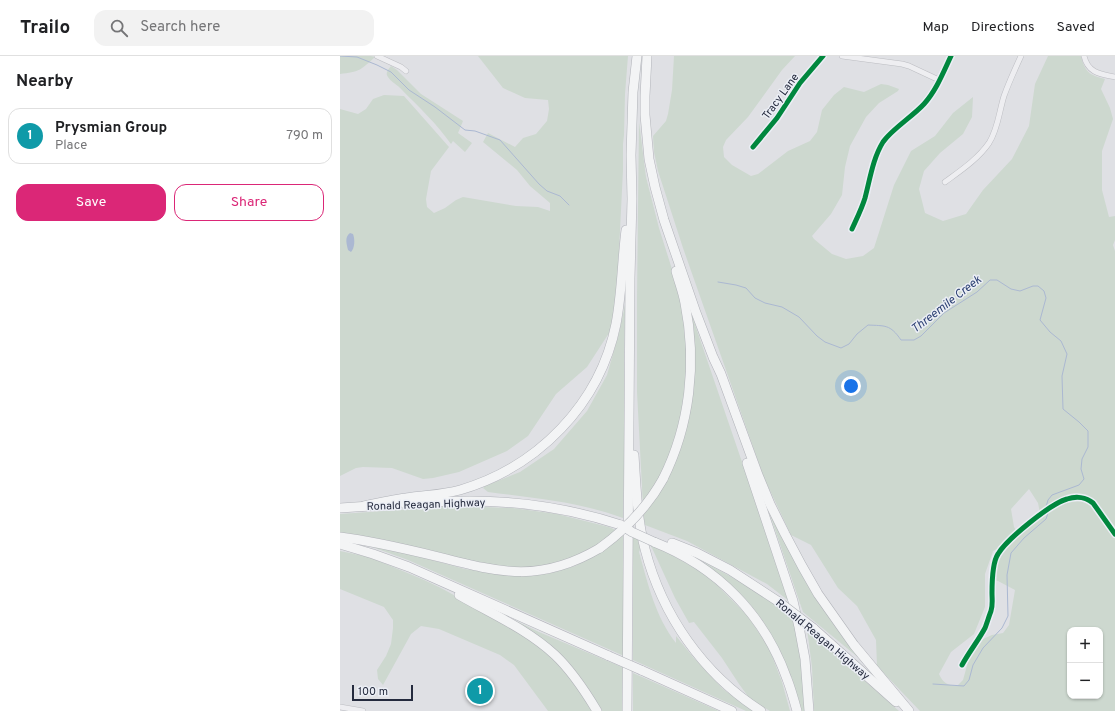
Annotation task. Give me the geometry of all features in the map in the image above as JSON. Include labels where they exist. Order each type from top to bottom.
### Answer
[{"type":"highway","points":[[628,711],[630,278],[632,155],[636,56]]},
{"type":"highway","points":[[340,537],[395,547],[488,569],[507,572],[527,572],[558,567],[576,561],[600,548],[620,533],[653,496],[670,463],[682,427],[689,391],[691,358],[689,326],[685,303],[651,172],[646,138],[645,96],[647,56]]},
{"type":"highway","points":[[364,506],[459,490],[488,480],[516,466],[535,453],[551,440],[569,420],[583,403],[595,382],[610,347],[618,312],[627,217],[632,199]]},
{"type":"highway","points":[[658,201],[713,357],[721,374],[770,504],[802,566],[818,593],[854,645],[908,711]]},
{"type":"highway","points":[[713,357],[717,374],[793,601],[803,643],[807,674],[809,711]]},
{"type":"highway","points":[[630,402],[633,422],[636,489],[642,535],[651,569],[664,602],[684,636],[708,666],[736,693],[761,711]]},
{"type":"highway","name":"Ronald Reagan Highway","points":[[340,508],[452,501],[519,503],[591,516],[621,525],[654,539],[697,553],[730,570],[779,602],[813,628],[908,711]]},
{"type":"highway","points":[[654,539],[710,572],[722,581],[747,607],[765,632],[779,658],[788,680],[797,711]]},
{"type":"highway","points":[[340,544],[373,554],[420,572],[732,711]]},
{"type":"highway","points":[[420,572],[520,629],[544,646],[564,664],[576,678],[597,711]]},
{"type":"street","points":[[377,56],[401,67],[406,71]]},
{"type":"street","name":"Tracy Lane","points":[[753,147],[777,118],[789,98],[805,77],[823,56]]},
{"type":"street","points":[[842,56],[902,64],[910,66],[939,80]]},
{"type":"street","points":[[852,229],[863,204],[876,158],[882,144],[887,137],[923,104],[934,90],[950,56]]},
{"type":"street","points":[[945,182],[977,157],[992,139],[1007,88],[1022,56]]},
{"type":"street","points":[[1084,56],[1085,62],[1093,71],[1099,74],[1115,77]]},
{"type":"street","points":[[962,664],[986,626],[992,609],[992,581],[996,558],[1017,534],[1041,514],[1057,504],[1076,497],[1089,499],[1115,534]]},
{"type":"street","points":[[340,707],[363,711]]},
{"type":"shaded area","points":[[340,56],[375,57],[359,70],[340,74]]},
{"type":"shaded area","points":[[478,56],[628,56],[625,94],[617,291],[611,330],[587,367],[556,394],[528,436],[507,451],[459,472],[433,478],[423,479],[392,468],[363,467],[356,468],[340,476],[340,109],[358,114],[366,109],[373,99],[384,95],[404,96],[449,147],[431,171],[426,199],[427,207],[434,213],[463,197],[516,206],[538,207],[550,211],[550,203],[530,186],[517,170],[483,142],[488,133],[515,147],[523,138],[536,134],[547,121],[549,109],[548,100],[525,98],[503,88]]},
{"type":"shaded area","points":[[674,56],[795,56],[782,70],[748,117],[726,140],[723,147],[724,157],[732,165],[751,176],[758,174],[788,151],[810,141],[817,132],[822,110],[834,95],[844,87],[864,92],[881,84],[899,89],[879,103],[866,117],[850,146],[845,167],[842,195],[831,214],[812,236],[832,254],[846,259],[863,256],[874,248],[894,185],[911,151],[935,136],[953,113],[973,97],[972,117],[963,134],[940,153],[924,171],[919,189],[925,213],[943,221],[966,214],[983,190],[1012,159],[1029,126],[1035,84],[1048,56],[1081,56],[1084,66],[1088,72],[1105,79],[1101,89],[1110,108],[1113,119],[1102,151],[1102,190],[1109,217],[1115,216],[1115,240],[1113,245],[1115,251],[1115,532],[1097,504],[1089,497],[1079,496],[1040,513],[1038,503],[1029,489],[1011,509],[1014,527],[1017,532],[1002,546],[993,551],[985,574],[985,607],[974,634],[951,652],[939,674],[942,680],[946,683],[957,686],[963,680],[968,662],[974,650],[983,639],[992,635],[1003,633],[1009,625],[1015,590],[994,580],[995,565],[998,556],[1012,540],[1035,520],[1071,500],[1082,499],[1093,506],[1115,538],[1115,711],[920,711],[877,666],[876,640],[857,606],[838,588],[811,545],[791,535],[764,478],[683,248],[658,171],[654,152],[653,136],[666,121],[672,90]]},
{"type":"shaded area","points":[[391,66],[421,94],[463,121],[458,133],[472,143],[465,152],[453,141],[451,144],[428,116],[389,79],[387,73]]},
{"type":"shaded area","points":[[639,122],[646,177],[659,228],[682,301],[688,339],[688,384],[682,420],[670,458],[643,506],[637,392]]},
{"type":"shaded area","points":[[625,305],[623,518],[574,504],[488,492],[483,488],[485,486],[520,472],[554,449],[587,411],[607,375]]},
{"type":"shaded area","points":[[689,307],[789,601],[767,584],[687,541],[645,525],[643,514],[684,432],[692,400],[694,371]]},
{"type":"shaded area","points":[[456,506],[513,508],[557,514],[609,527],[618,531],[598,547],[543,568],[510,569],[340,533],[340,514]]},
{"type":"shaded area","points":[[772,514],[865,663],[803,612],[770,515]]},
{"type":"shaded area","points":[[623,534],[624,656],[408,560],[364,544],[398,551],[465,569],[516,576],[551,573],[575,566],[600,553]]},
{"type":"shaded area","points":[[633,536],[640,538],[641,548],[639,552],[649,588],[657,611],[669,633],[676,643],[676,636],[693,657],[723,689],[753,711],[746,711],[633,660]]},
{"type":"shaded area","points":[[647,541],[707,575],[747,615],[769,648],[782,682],[790,711],[770,711],[750,699],[722,658],[694,622],[689,623],[675,598],[652,548]]},
{"type":"shaded area","points":[[340,551],[369,557],[422,579],[508,625],[544,649],[579,687],[593,711],[548,711],[514,665],[500,655],[439,629],[421,626],[411,634],[383,685],[378,679],[377,670],[386,656],[391,644],[393,620],[384,607],[340,589]]},
{"type":"shaded area","points":[[695,558],[748,587],[786,612],[795,621],[805,697],[805,711],[799,711],[792,683],[783,658],[760,618],[737,590]]},
{"type":"shaded area","points":[[510,618],[624,668],[624,711],[600,711],[589,691],[509,619]]},
{"type":"shaded area","points":[[807,629],[899,711],[814,711],[812,667]]},
{"type":"shaded area","points":[[633,673],[719,711],[633,711]]},
{"type":"water","points":[[350,233],[353,234],[354,241],[354,246],[351,252],[348,250],[346,241]]},
{"type":"waterway","name":"Threemile Creek","points":[[340,56],[357,57],[391,72],[409,90],[435,107],[465,130],[475,131],[500,140],[539,184],[547,191],[560,196],[569,205]]},
{"type":"waterway","name":"Threemile Creek","points":[[718,282],[746,288],[755,298],[765,303],[782,307],[799,317],[817,336],[825,342],[841,348],[849,344],[857,334],[868,325],[890,328],[901,340],[914,340],[921,336],[944,313],[977,292],[990,280],[997,280],[1011,289],[1020,291],[1033,286],[1038,286],[1044,291],[1046,298],[1040,320],[1050,332],[1061,341],[1067,354],[1062,376],[1063,409],[1088,431],[1088,447],[1082,459],[1081,469],[1084,479],[1079,485],[1052,495],[1048,500],[1046,507]]},
{"type":"waterway","name":"Threemile Creek","points":[[933,684],[964,686],[969,680],[973,665],[983,648],[1002,628],[1008,616],[1007,575],[1011,553],[1024,538],[1046,519],[1048,513]]},
{"type":"cycle path","points":[[753,147],[777,118],[800,83],[823,56]]},
{"type":"cycle path","points":[[852,229],[864,202],[874,162],[883,142],[928,99],[939,82],[951,56]]},
{"type":"cycle path","points":[[962,665],[985,628],[991,611],[993,573],[996,558],[1019,531],[1060,502],[1077,497],[1087,499],[1093,503],[1115,534]]},
{"type":"place","name":"Prysmian Group","points":[[480,691]]}]
